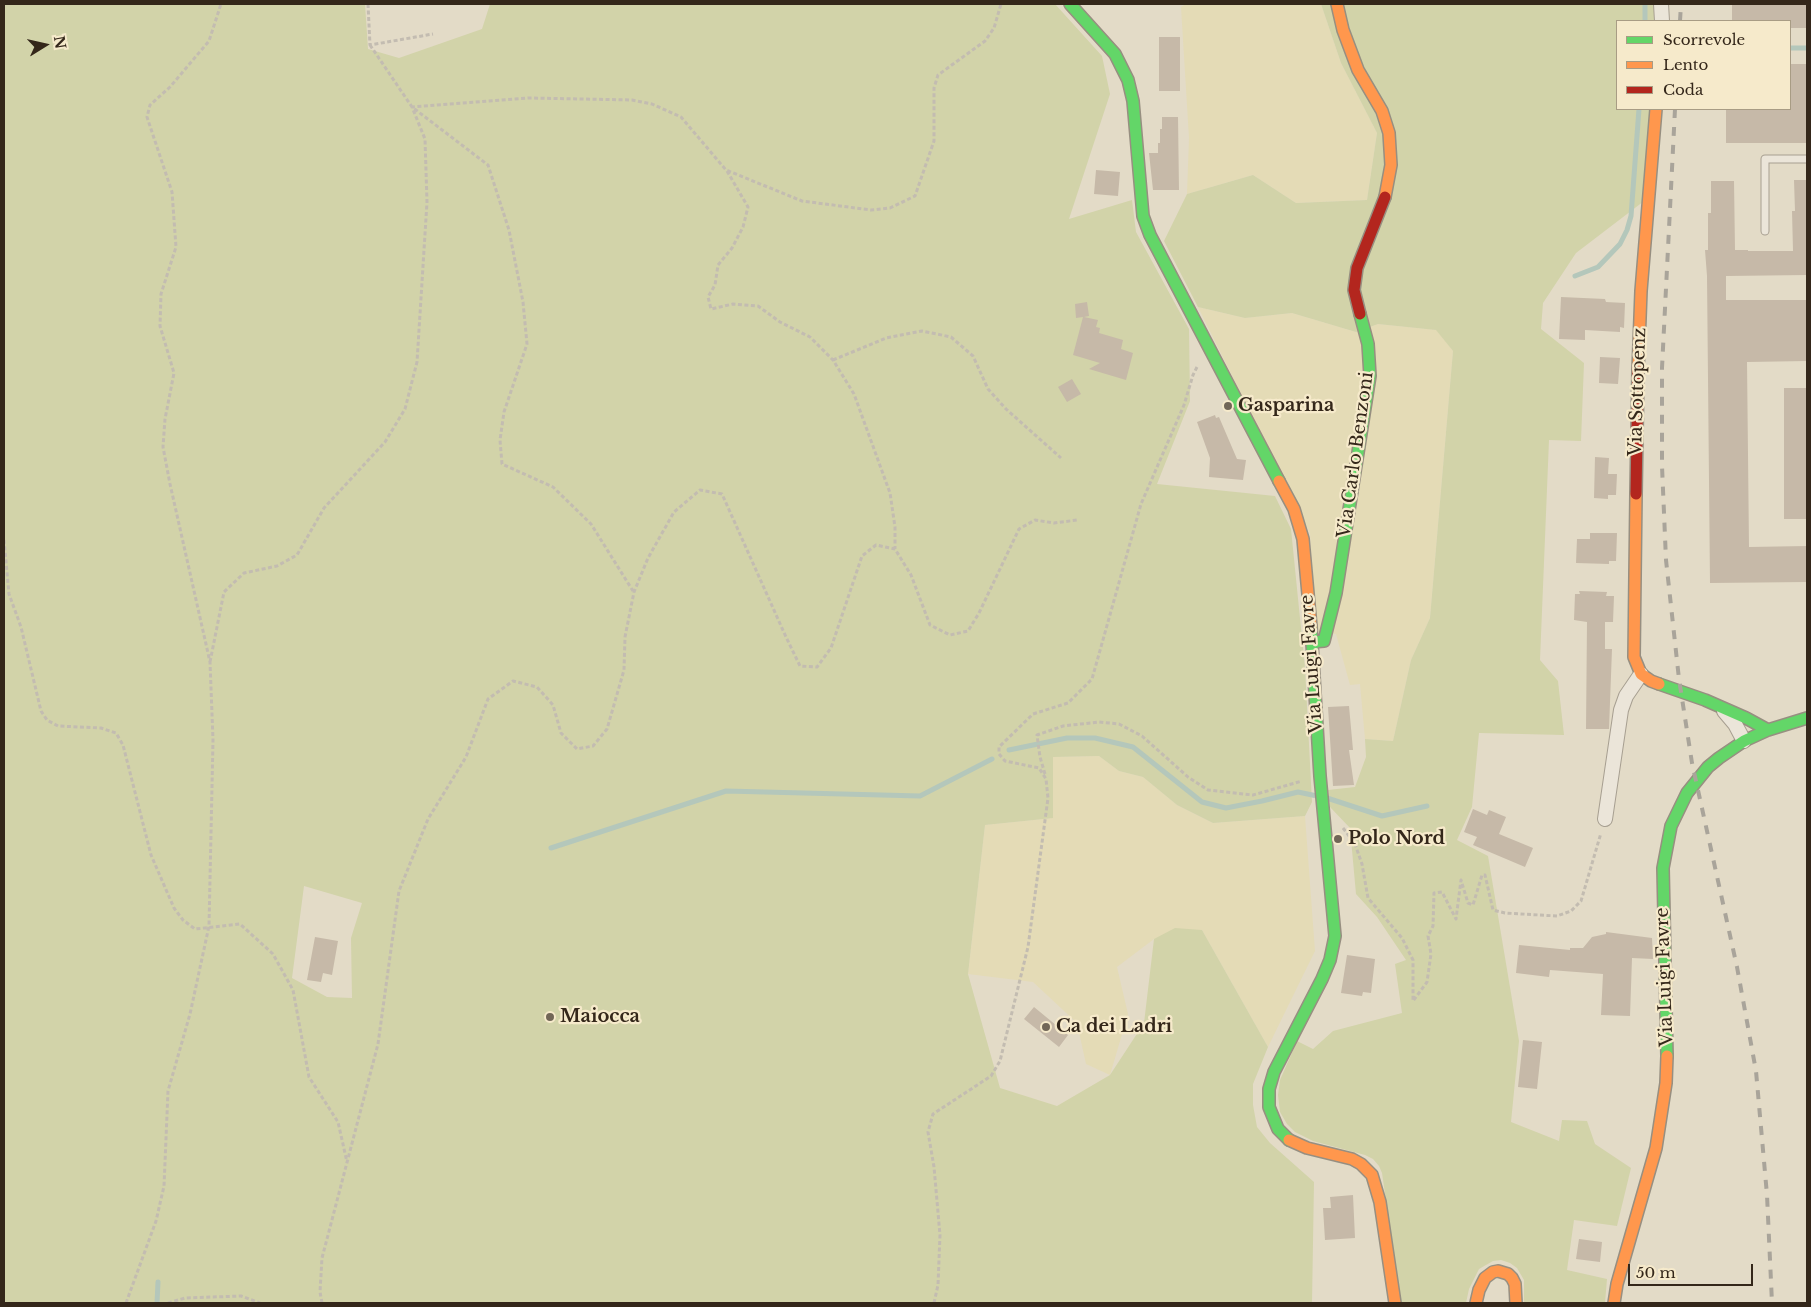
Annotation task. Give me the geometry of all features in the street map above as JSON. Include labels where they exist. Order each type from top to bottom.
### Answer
[{"type":"street","name":"Via Luigi Favre","points":[[1070,4],[1115,54],[1128,80],[1133,101],[1143,216],[1150,235],[1294,509],[1303,539],[1312,642],[1323,814],[1335,936],[1333,950],[1322,979],[1274,1072],[1269,1089],[1269,1107],[1278,1129],[1288,1139],[1307,1148],[1352,1159],[1361,1164],[1372,1175],[1380,1202],[1395,1303]]},
{"type":"street","name":"Via Carlo Benzoni","points":[[1312,642],[1324,641],[1336,593],[1370,376],[1368,344],[1354,290],[1357,268],[1384,203],[1391,165],[1390,133],[1382,112],[1358,70],[1343,30],[1337,4]]},
{"type":"street","points":[[1661,4],[1662,20]]},
{"type":"street","name":"Via Sottopenz","points":[[1640,674],[1633,648],[1638,346],[1656,110]]},
{"type":"street","points":[[1605,819],[1621,710],[1626,696],[1640,674],[1659,684],[1705,700],[1768,730]]},
{"type":"street","points":[[1720,707],[1735,724],[1744,741]]},
{"type":"street","name":"Via Luigi Favre","points":[[1614,1303],[1617,1284],[1656,1148],[1666,1083],[1668,1032],[1663,868],[1671,826],[1687,794],[1714,763],[1744,741],[1768,730],[1807,718]]},
{"type":"street","points":[[1476,1303],[1479,1290],[1485,1278],[1498,1271],[1508,1274],[1512,1278],[1515,1284],[1516,1303]]},
{"type":"lane","points":[[1765,231],[1765,159],[1807,159]]},
{"type":"path","points":[[126,1303],[156,1221],[164,1186],[168,1091],[190,1014],[209,926],[213,740],[210,662],[163,446],[165,419],[174,373],[160,326],[161,294],[176,248],[172,192],[146,117],[150,105],[170,87],[209,41],[221,4]]},
{"type":"path","points":[[210,662],[224,592],[244,573],[277,566],[297,555],[324,508],[385,442],[405,409],[416,362],[427,202],[425,139],[412,107],[370,45],[368,4]]},
{"type":"path","points":[[726,170],[802,201],[870,210],[890,208],[915,196],[934,141],[934,88],[938,75],[985,41],[994,28],[1001,4]]},
{"type":"path","points":[[370,45],[433,34]]},
{"type":"path","points":[[412,107],[529,98],[632,100],[681,117],[726,170],[748,207],[743,227],[736,241],[718,265],[715,285],[708,297],[712,309],[733,304],[758,306],[780,322],[810,337],[833,360],[854,394],[890,493],[895,527],[895,549],[911,575],[930,625],[950,635],[968,630],[979,613],[1019,530],[1035,520],[1054,523],[1076,520]]},
{"type":"path","points":[[412,107],[488,165],[509,230],[523,302],[528,344],[504,412],[500,440],[502,464],[553,487],[591,524],[634,592]]},
{"type":"path","points":[[833,360],[886,338],[922,331],[951,337],[973,356],[988,389],[1006,409],[1061,458]]},
{"type":"path","points":[[1046,778],[1039,768],[1006,761],[999,754],[999,747],[1033,714],[1068,703],[1092,679],[1141,504],[1184,405],[1193,375],[1209,346]]},
{"type":"path","points":[[322,1303],[320,1292],[322,1258],[378,1044],[400,891],[428,819],[466,757],[488,699],[513,681],[537,687],[554,705],[561,733],[577,749],[593,746],[606,729],[624,670],[625,637],[634,592],[648,558],[674,512],[700,490],[722,494],[800,666],[818,667],[831,648],[862,556],[876,545],[895,549]]},
{"type":"path","points":[[4,540],[9,594],[21,627],[41,711],[47,720],[58,726],[101,728],[116,733],[123,745],[150,855],[174,908],[183,920],[195,929],[240,924],[273,954],[292,990],[309,1077],[338,1122],[347,1165]]},
{"type":"path","points":[[934,1303],[938,1285],[940,1235],[934,1167],[928,1132],[933,1114],[991,1076],[1000,1061],[1028,948],[1048,798],[1046,778],[1040,758],[1038,736],[1063,726],[1099,722],[1119,724],[1142,736],[1188,777],[1208,790],[1253,795],[1320,776]]},
{"type":"path","points":[[1323,814],[1335,818],[1354,844],[1362,864],[1368,898],[1402,938],[1413,960],[1414,1000],[1427,982],[1432,954],[1428,936],[1433,926],[1434,893],[1442,892],[1456,919],[1461,880],[1468,903],[1472,905],[1482,875],[1485,875],[1493,910],[1505,913],[1557,916],[1571,911],[1581,901],[1605,819]]},
{"type":"path","points":[[168,1303],[185,1298],[241,1296],[260,1303]]},
{"type":"shaded area","points":[[1186,4],[1321,4],[1341,63],[1377,133],[1367,200],[1296,203],[1253,175],[1187,194],[1189,138],[1181,7]]},
{"type":"shaded area","points":[[1198,307],[1245,318],[1292,313],[1356,332],[1378,324],[1437,330],[1453,351],[1430,618],[1411,660],[1393,741],[1365,739],[1360,684],[1350,685],[1336,634],[1316,632],[1310,533]]},
{"type":"shaded area","points":[[1099,756],[1119,771],[1143,777],[1177,805],[1213,823],[1305,816],[1315,951],[1268,1047],[1202,930],[1154,939],[1117,967],[1128,1014],[1110,1075],[1086,1064],[1077,1023],[1033,982],[968,974],[985,825],[1052,818],[1053,757]]},
{"type":"green space","points":[[4,4],[365,4],[368,49],[399,58],[482,29],[490,4],[1055,4],[1102,56],[1110,94],[1069,219],[1132,200],[1136,232],[1189,329],[1190,401],[1157,484],[1275,496],[1291,529],[1305,668],[1312,802],[1305,816],[1213,823],[1177,805],[1143,777],[1119,771],[1099,756],[1053,757],[1053,818],[985,825],[968,974],[1000,1088],[1057,1106],[1110,1075],[1144,1023],[1154,939],[1175,928],[1202,930],[1268,1047],[1253,1084],[1253,1105],[1257,1127],[1270,1143],[1314,1182],[1312,1303],[4,1303]],"holes":[[[304,886],[362,903],[351,938],[352,998],[327,997],[292,978]]]},
{"type":"green space","points":[[1321,4],[1661,4],[1662,20],[1616,20],[1616,110],[1656,110],[1648,198],[1576,253],[1543,303],[1541,329],[1584,363],[1581,441],[1549,440],[1540,660],[1558,681],[1564,735],[1479,733],[1472,807],[1457,840],[1488,856],[1519,1041],[1511,1122],[1559,1141],[1562,1120],[1587,1121],[1595,1144],[1631,1168],[1617,1226],[1574,1220],[1567,1270],[1607,1279],[1605,1303],[1524,1303],[1524,1280],[1517,1268],[1501,1260],[1493,1261],[1479,1269],[1469,1289],[1466,1303],[1401,1303],[1382,1173],[1379,1166],[1373,1159],[1365,1155],[1313,1141],[1295,1132],[1287,1124],[1280,1112],[1278,1095],[1280,1080],[1297,1041],[1313,1049],[1333,1031],[1402,1013],[1395,964],[1406,960],[1377,917],[1356,894],[1350,828],[1330,807],[1328,790],[1355,787],[1366,757],[1365,739],[1393,741],[1411,660],[1430,618],[1453,351],[1436,330],[1378,324],[1356,332],[1292,313],[1245,318],[1198,307],[1164,241],[1187,194],[1253,175],[1296,203],[1367,200],[1377,133],[1341,63]]},
{"type":"building","points":[[1732,4],[1807,4],[1807,28],[1791,28],[1791,20],[1732,20]]},
{"type":"building","points":[[1159,37],[1180,37],[1180,91],[1159,91]]},
{"type":"building","points":[[1791,64],[1807,64],[1807,143],[1726,143],[1726,110],[1791,110]]},
{"type":"building","points":[[1162,117],[1178,117],[1179,190],[1153,190],[1149,153],[1158,153]]},
{"type":"building","points":[[1096,170],[1120,172],[1118,196],[1094,194]]},
{"type":"building","points":[[1794,180],[1807,180],[1807,275],[1726,276],[1726,300],[1807,300],[1807,361],[1747,362],[1749,547],[1807,546],[1807,582],[1710,583],[1707,276],[1705,250],[1708,250],[1708,213],[1711,213],[1711,181],[1734,181],[1735,250],[1793,251],[1792,211],[1795,211]]},
{"type":"building","points":[[1561,297],[1605,299],[1606,302],[1625,303],[1624,328],[1620,327],[1620,332],[1585,330],[1585,340],[1559,339]]},
{"type":"building","points":[[1087,302],[1089,316],[1084,317],[1098,320],[1096,327],[1100,328],[1099,333],[1123,340],[1121,349],[1133,353],[1126,380],[1089,369],[1100,363],[1073,355],[1083,317],[1076,318],[1075,304]]},
{"type":"building","points":[[1600,357],[1620,358],[1618,384],[1599,383]]},
{"type":"building","points":[[1072,379],[1081,394],[1067,402],[1058,387]]},
{"type":"building","points":[[1784,388],[1807,388],[1807,519],[1784,519]]},
{"type":"building","points":[[1215,415],[1216,418],[1219,417],[1237,459],[1246,460],[1243,480],[1209,477],[1210,458],[1197,422]]},
{"type":"building","points":[[1595,457],[1609,458],[1608,474],[1617,474],[1616,495],[1608,495],[1608,499],[1594,498]]},
{"type":"building","points":[[1590,533],[1617,533],[1616,561],[1609,561],[1609,564],[1576,563],[1577,539],[1590,539]]},
{"type":"building","points":[[1579,591],[1607,592],[1606,596],[1614,596],[1613,622],[1605,622],[1605,649],[1612,649],[1609,729],[1586,729],[1587,622],[1574,620],[1575,594],[1580,594]]},
{"type":"building","points":[[1349,706],[1353,750],[1349,750],[1354,785],[1333,786],[1328,707]]},
{"type":"building","points":[[1473,809],[1487,815],[1489,810],[1506,817],[1499,834],[1533,848],[1525,867],[1473,845],[1477,837],[1464,832]]},
{"type":"building","points":[[1606,932],[1652,938],[1653,959],[1632,958],[1630,1016],[1601,1015],[1603,974],[1550,970],[1549,977],[1516,973],[1519,945],[1570,950],[1570,948],[1583,948],[1592,937],[1606,934]]},
{"type":"building","points":[[315,937],[338,941],[332,975],[323,973],[321,982],[307,980]]},
{"type":"building","points":[[1347,955],[1375,959],[1371,993],[1363,992],[1362,996],[1341,993]]},
{"type":"building","name":"Ca dei Ladri","points":[[1034,1007],[1068,1035],[1059,1047],[1024,1019]]},
{"type":"building","points":[[1523,1040],[1542,1042],[1537,1089],[1518,1087]]},
{"type":"building","points":[[1353,1195],[1355,1238],[1325,1240],[1323,1208],[1331,1208],[1330,1197]]},
{"type":"building","points":[[1579,1239],[1602,1242],[1600,1262],[1576,1259]]},
{"type":"waterway","points":[[1645,4],[1645,20]]},
{"type":"waterway","points":[[1791,48],[1807,48]]},
{"type":"waterway","points":[[1575,276],[1598,267],[1620,244],[1627,230],[1631,216],[1639,110]]},
{"type":"waterway","points":[[1009,750],[1067,738],[1095,738],[1133,747],[1202,802],[1226,808],[1298,792],[1317,796]]},
{"type":"waterway","points":[[551,848],[726,791],[920,796],[992,759]]},
{"type":"waterway","points":[[1327,798],[1382,816],[1427,806]]},
{"type":"waterway","points":[[157,1303],[158,1282]]},
{"type":"railway","points":[[1680,20],[1681,4]]},
{"type":"railway","points":[[1675,110],[1662,368],[1662,466],[1666,560],[1679,679],[1692,763],[1737,967],[1756,1071],[1767,1195],[1772,1303]]},
{"type":"traffic: fast","points":[[1070,4],[1115,54],[1128,80],[1133,101],[1143,216],[1150,235],[1279,481]]},
{"type":"traffic: fast","points":[[1312,642],[1324,641],[1336,593],[1370,376],[1368,344],[1360,314]]},
{"type":"traffic: fast","points":[[1289,1140],[1278,1129],[1269,1107],[1269,1089],[1274,1072],[1322,979],[1330,960],[1335,936],[1320,776],[1311,627]]},
{"type":"traffic: fast","points":[[1659,684],[1705,700],[1768,730]]},
{"type":"traffic: fast","points":[[1667,1056],[1663,868],[1671,826],[1687,793],[1708,767],[1719,758],[1744,741],[1768,730],[1807,718]]},
{"type":"traffic: slow","points":[[1337,4],[1343,30],[1358,70],[1382,111],[1389,133],[1391,165],[1385,197]]},
{"type":"traffic: slow","points":[[1638,371],[1641,291],[1656,110]]},
{"type":"traffic: slow","points":[[1279,481],[1294,509],[1303,539],[1311,627]]},
{"type":"traffic: slow","points":[[1636,494],[1634,657],[1641,674],[1659,684]]},
{"type":"traffic: slow","points":[[1614,1303],[1617,1284],[1656,1148],[1666,1083],[1667,1056]]},
{"type":"traffic: slow","points":[[1289,1140],[1307,1148],[1352,1159],[1361,1164],[1372,1175],[1380,1202],[1395,1303]]},
{"type":"traffic: slow","points":[[1476,1303],[1479,1290],[1485,1278],[1498,1271],[1508,1274],[1512,1278],[1515,1284],[1516,1303]]},
{"type":"traffic: jam","points":[[1360,314],[1354,290],[1357,268],[1385,197]]},
{"type":"traffic: jam","points":[[1636,494],[1638,371]]},
{"type":"place","name":"Gasparina","points":[[1228,406]]},
{"type":"place","name":"Polo Nord","points":[[1338,839]]},
{"type":"place","name":"Maiocca","points":[[550,1017]]},
{"type":"place","name":"Ca dei Ladri","points":[[1046,1027]]}]
